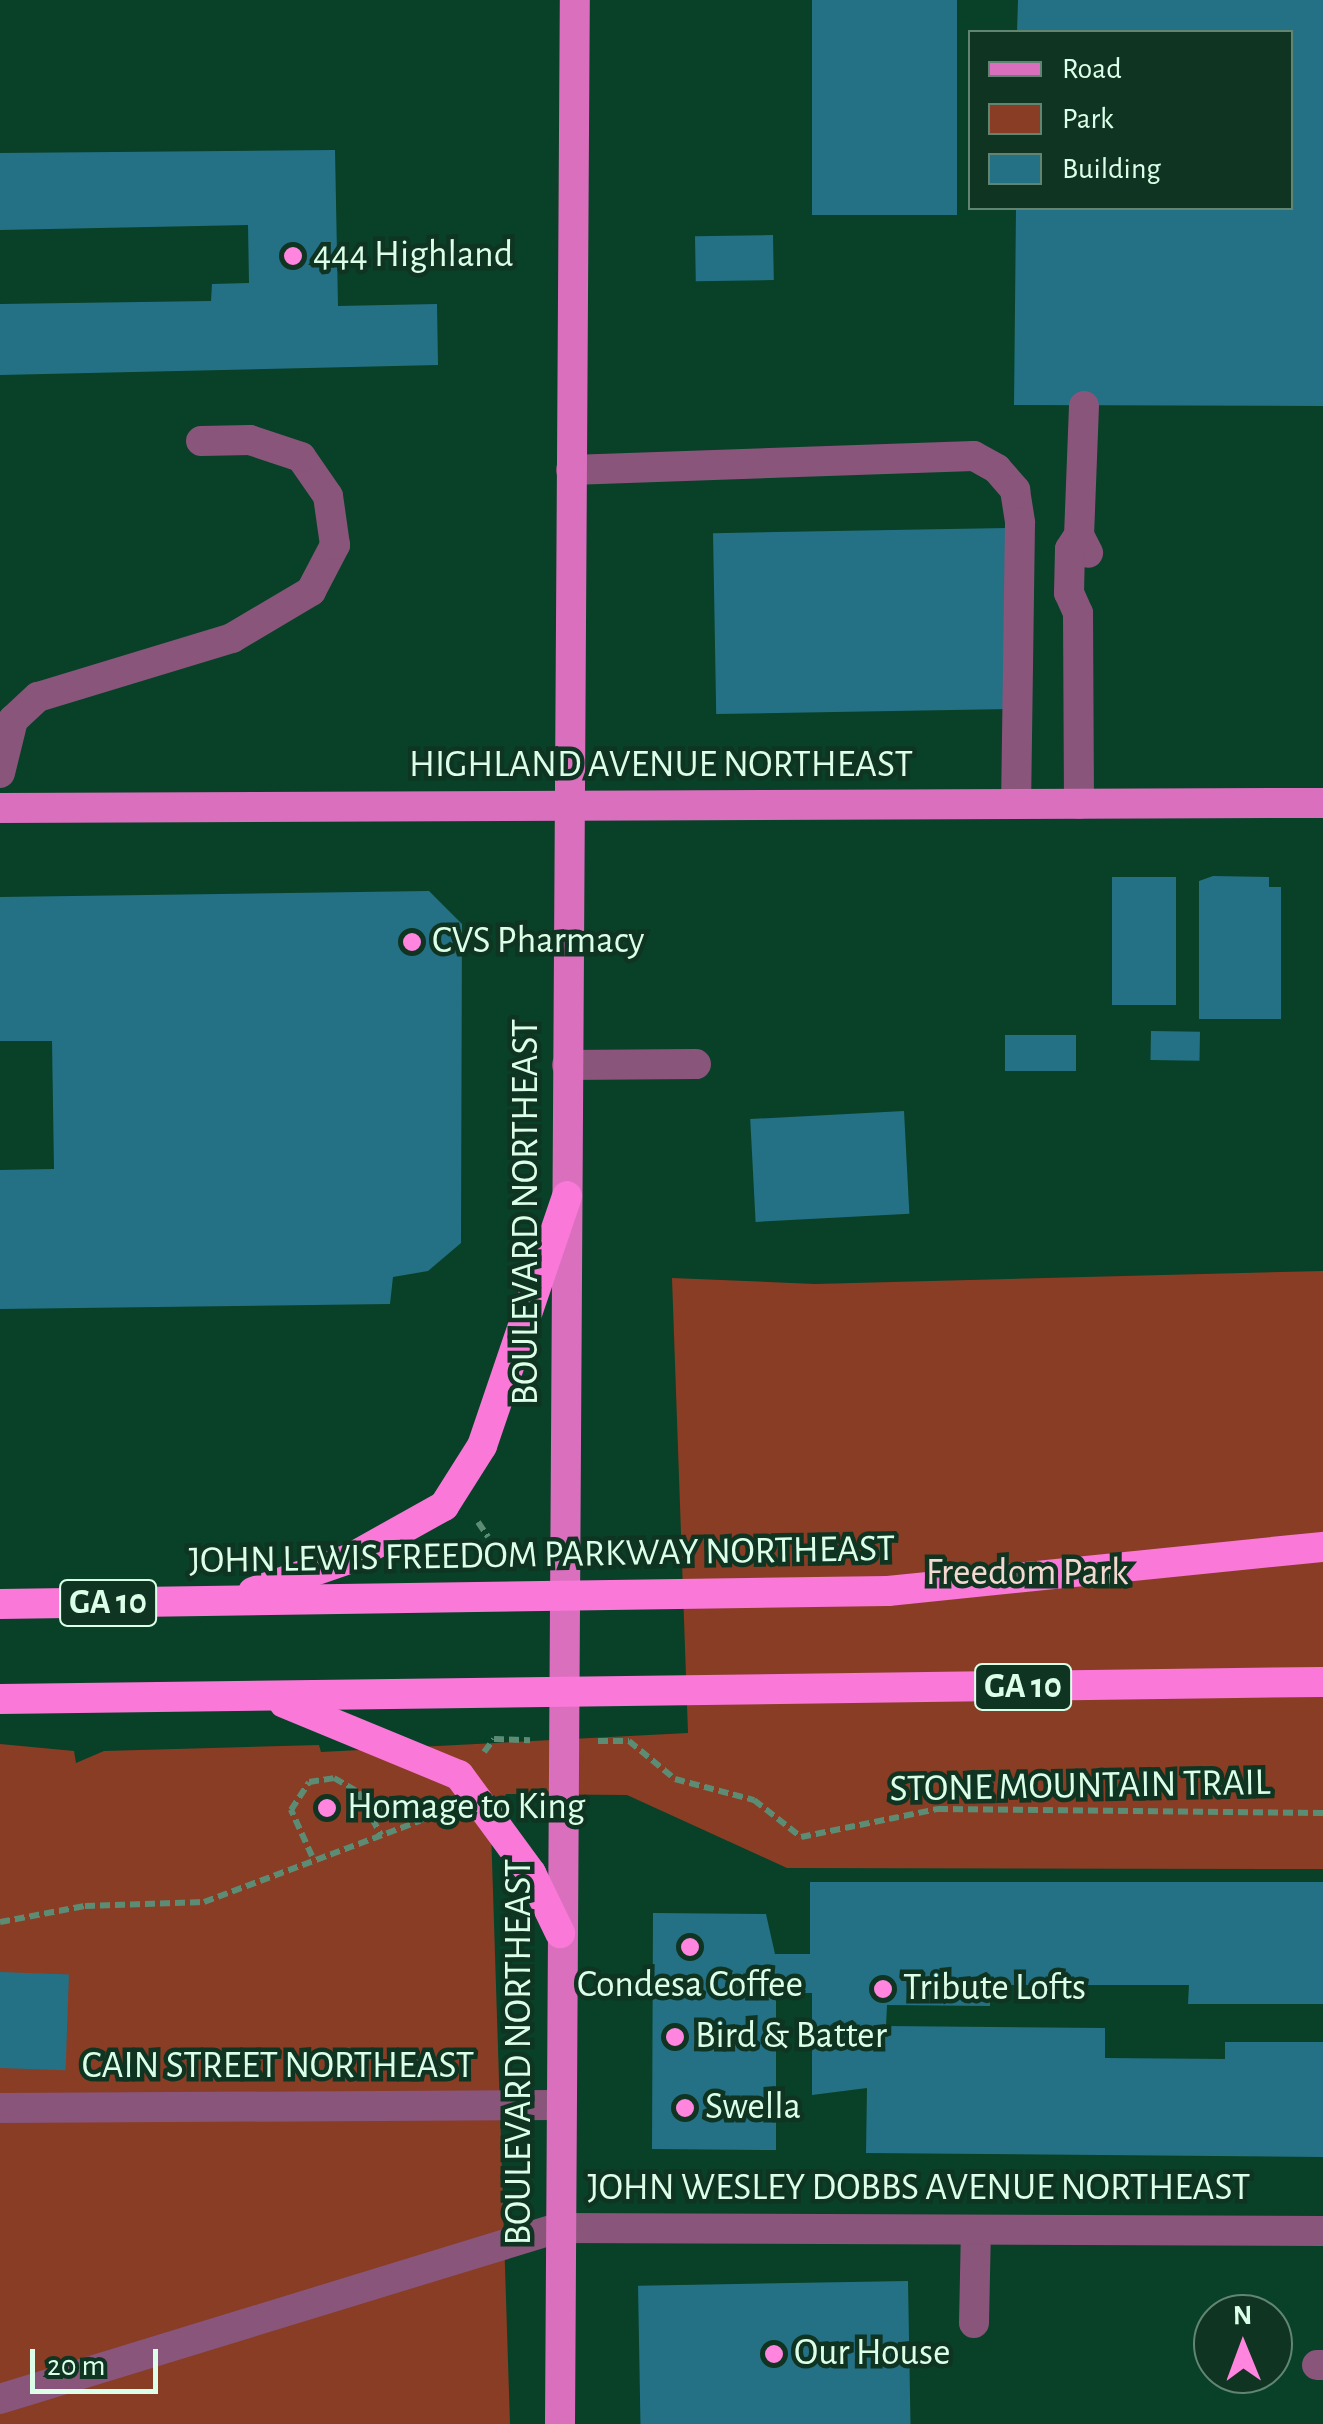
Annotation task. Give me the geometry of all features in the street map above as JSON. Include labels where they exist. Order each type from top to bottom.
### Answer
[{"type":"highway","points":[[216,1602],[349,1559],[444,1506],[482,1446],[567,1196]]},
{"type":"highway","name":"JOHN LEWIS FREEDOM PARKWAY NORTHEAST","points":[[0,1604],[565,1600],[888,1591],[1323,1548]]},
{"type":"highway","name":"GA 10","points":[[0,1699],[1323,1682]]},
{"type":"highway","points":[[262,1696],[370,1731],[460,1775],[531,1873],[560,1933]]},
{"type":"main road","name":"BOULEVARD NORTHEAST","points":[[560,2424],[557,2105],[566,1691],[575,0]]},
{"type":"main road","name":"HIGHLAND AVENUE NORTHEAST","points":[[0,808],[1323,803]]},
{"type":"street","points":[[1080,804],[1078,614],[1070,549],[1080,535],[1084,406]]},
{"type":"street","points":[[0,773],[13,720],[38,697],[232,638],[311,591],[335,545],[328,496],[301,458],[250,440],[201,441]]},
{"type":"street","points":[[571,470],[974,456],[997,468],[1015,490],[1020,523],[1016,804]]},
{"type":"street","points":[[568,1066],[696,1064]]},
{"type":"street","name":"CAIN STREET NORTHEAST","points":[[0,2108],[557,2105]]},
{"type":"street","name":"JOHN WESLEY DOBBS AVENUE NORTHEAST","points":[[0,2399],[558,2228],[1323,2231]]},
{"type":"street","points":[[974,2323],[976,2230]]},
{"type":"path","name":"STONE MOUNTAIN TRAIL","points":[[630,1741],[675,1779],[754,1800],[800,1837],[938,1809],[1323,1813]]},
{"type":"path","points":[[312,1856],[291,1810],[309,1782],[334,1778],[358,1792],[382,1836]]},
{"type":"path","points":[[0,1922],[84,1906],[204,1902],[312,1856],[382,1836],[444,1799]]},
{"type":"green space","name":"Freedom Park","points":[[1323,1271],[1323,1869],[787,1868],[627,1795],[506,1794],[491,1829],[510,2424],[0,2424],[0,1744],[74,1751],[76,1763],[104,1751],[319,1745],[321,1752],[688,1733],[672,1278],[815,1284]]},
{"type":"building","points":[[812,0],[957,0],[957,215],[812,215]]},
{"type":"building","points":[[1018,0],[1323,0],[1323,406],[1014,405],[1016,210],[1293,210],[1293,30],[1017,30]]},
{"type":"building","name":"444 Highland","points":[[335,150],[338,306],[437,304],[438,365],[0,375],[0,304],[211,301],[212,284],[249,283],[248,225],[0,230],[0,153]]},
{"type":"building","points":[[773,235],[774,280],[696,281],[695,236]]},
{"type":"building","points":[[1007,528],[1010,709],[716,714],[713,533]]},
{"type":"building","points":[[1213,876],[1269,877],[1269,887],[1281,887],[1281,1019],[1199,1019],[1199,881]]},
{"type":"building","points":[[1112,877],[1176,877],[1176,1005],[1112,1005]]},
{"type":"building","points":[[429,891],[462,924],[461,1243],[428,1271],[393,1277],[390,1304],[0,1309],[0,1170],[54,1169],[52,1041],[0,1041],[0,897]]},
{"type":"building","points":[[1151,1031],[1200,1032],[1199,1061],[1150,1060]]},
{"type":"building","points":[[1005,1035],[1076,1035],[1076,1071],[1005,1071]]},
{"type":"building","points":[[904,1111],[909,1214],[756,1222],[750,1119]]},
{"type":"building","points":[[810,1882],[1323,1882],[1323,2004],[1188,2004],[1189,1985],[990,1985],[990,2006],[887,2005],[886,2026],[1105,2028],[1105,2058],[1225,2059],[1225,2042],[1323,2042],[1323,2157],[866,2153],[867,2088],[812,2095],[812,1993],[776,1993],[776,2150],[652,2149],[653,1913],[766,1914],[775,1954],[810,1954]]},
{"type":"building","points":[[0,1972],[69,1974],[66,2070],[0,2068]]},
{"type":"building","name":"Our House","points":[[908,2281],[910,2424],[640,2424],[638,2286]]},
{"type":"place","name":"444 Highland","points":[[293,256]]},
{"type":"place","name":"CVS Pharmacy","points":[[412,942]]},
{"type":"place","name":"Homage to King","points":[[327,1808]]},
{"type":"place","name":"Condesa Coffee","points":[[690,1947]]},
{"type":"place","name":"Tribute Lofts","points":[[883,1989]]},
{"type":"place","name":"Bird & Batter","points":[[675,2037]]},
{"type":"place","name":"Swella","points":[[685,2108]]},
{"type":"place","name":"Our House","points":[[774,2354]]}]
